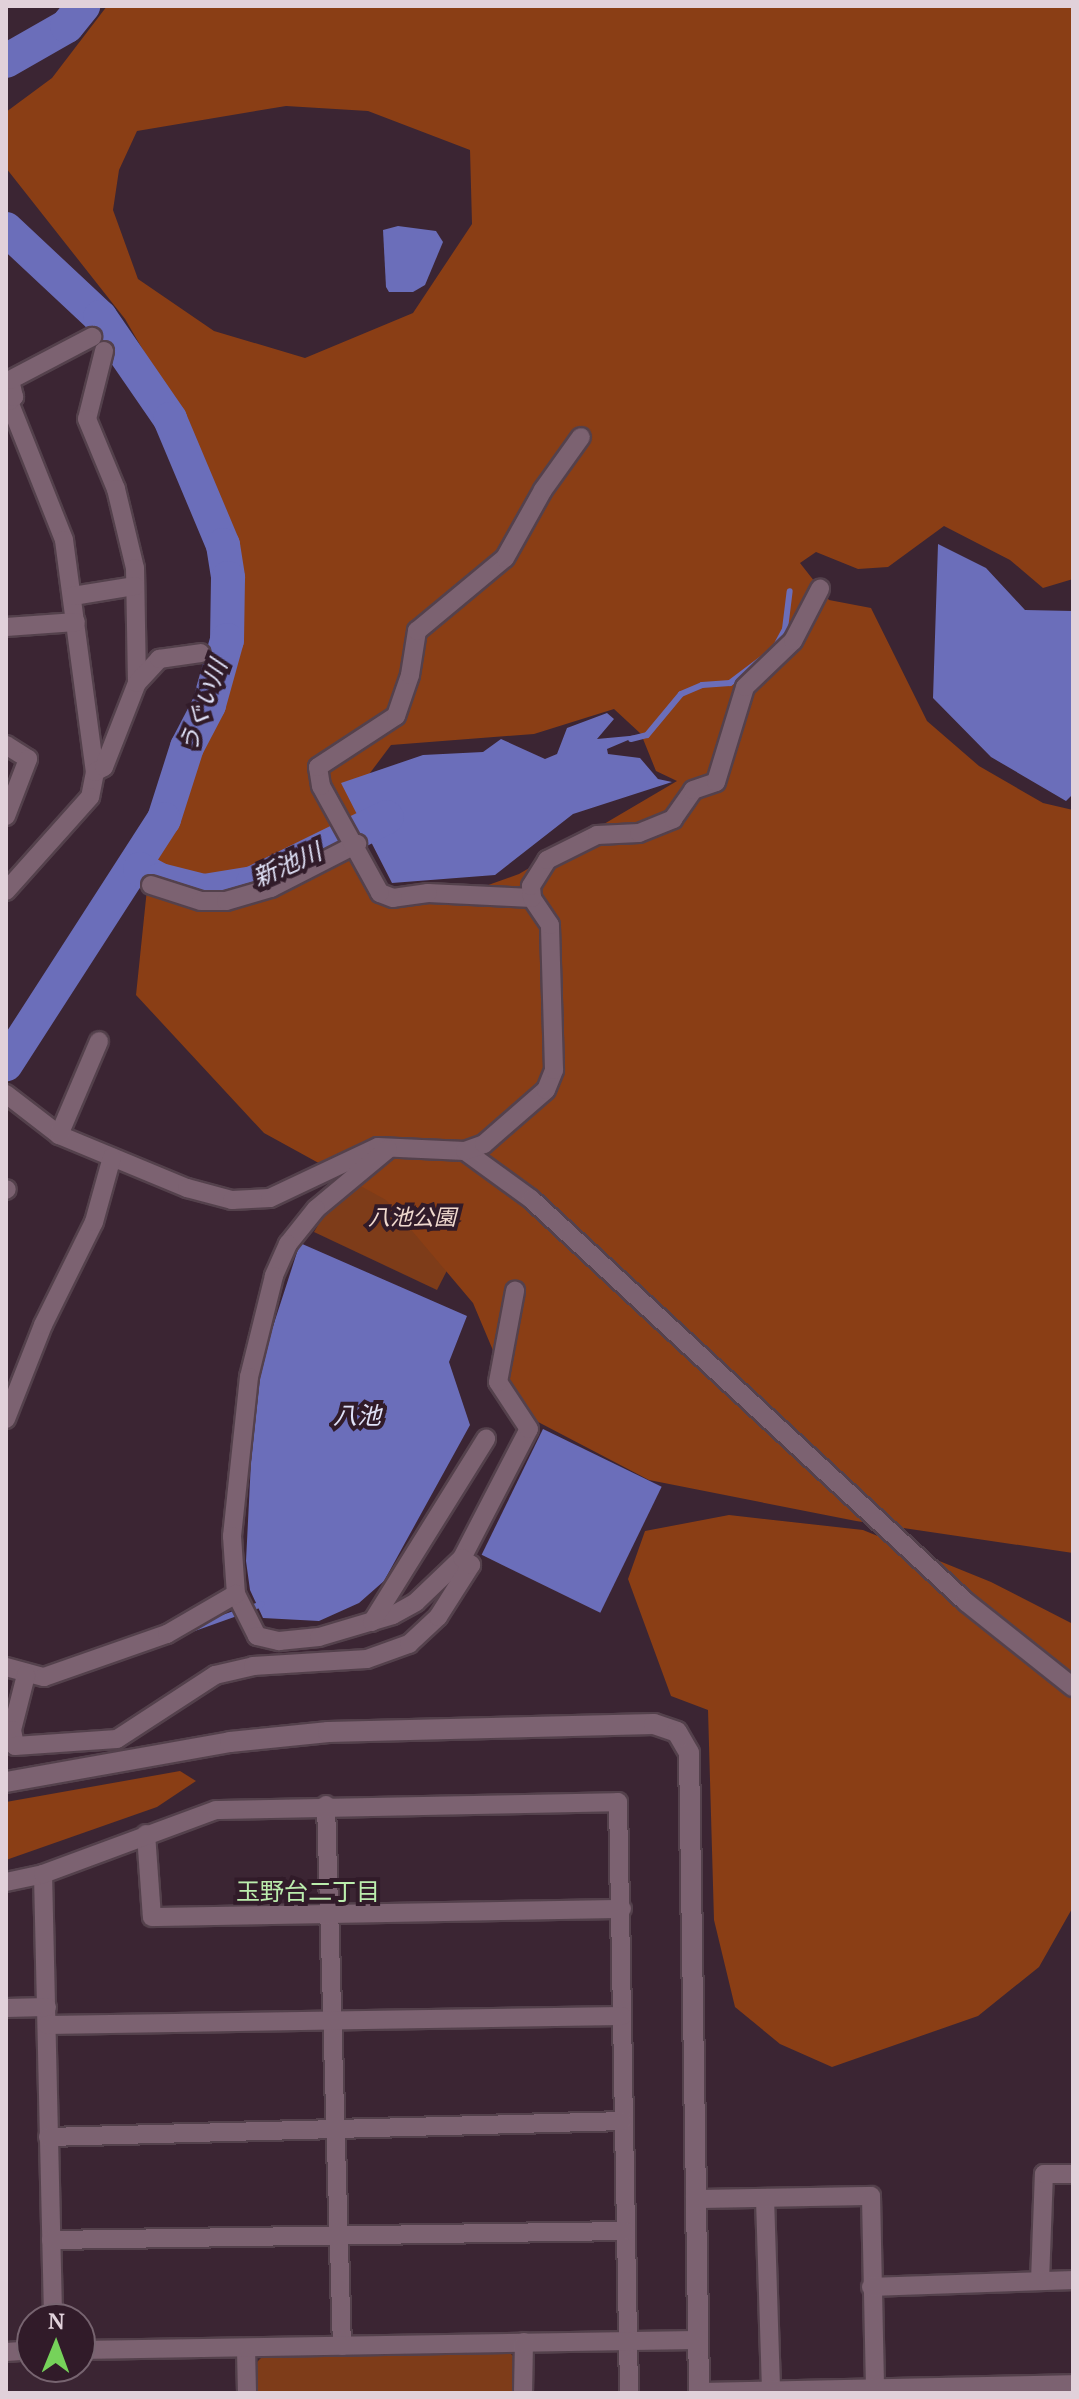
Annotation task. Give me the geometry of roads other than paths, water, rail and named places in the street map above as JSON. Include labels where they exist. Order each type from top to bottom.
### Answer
[{"type":"street","points":[[6,891],[90,797],[95,772],[73,596],[52,503],[8,398],[14,397],[10,380],[98,344],[87,419],[116,489],[135,586],[132,676],[137,683]]},
{"type":"street","points":[[532,898],[428,893],[393,898],[380,893],[357,844],[321,786],[318,767],[396,716],[410,675],[417,631],[505,558],[543,490],[581,437]]},
{"type":"street","points":[[73,596],[135,586]]},
{"type":"street","points":[[6,1094],[59,1135],[232,1200],[270,1198],[378,1147],[465,1151],[484,1144],[546,1090],[554,1070],[550,925],[532,898],[531,886],[547,860],[568,846],[614,832],[639,833],[673,819],[693,790],[716,782],[745,687],[793,641],[820,589]]},
{"type":"street","points":[[6,627],[76,622]]},
{"type":"street","points":[[95,772],[104,767],[137,683],[159,659],[201,653]]},
{"type":"street","points":[[6,745],[28,759],[6,816]]},
{"type":"street","points":[[151,885],[201,901],[226,901],[271,888],[357,844]]},
{"type":"street","points":[[59,1135],[99,1041]]},
{"type":"street","points":[[390,1147],[316,1209],[288,1244],[274,1276],[249,1377],[232,1536],[236,1594],[257,1636],[279,1641],[319,1637],[372,1622],[416,1602],[462,1558],[529,1429],[498,1382],[515,1291]]},
{"type":"street","points":[[465,1151],[531,1199],[966,1602],[1073,1687]]},
{"type":"street","points":[[6,1419],[43,1325],[94,1222],[112,1157]]},
{"type":"street","points":[[372,1622],[486,1439]]},
{"type":"street","points":[[26,1675],[12,1730],[15,1746],[117,1739],[176,1696],[215,1675],[253,1666],[367,1659],[409,1644],[438,1617],[471,1565],[462,1558]]},
{"type":"street","points":[[6,1667],[26,1675],[44,1677],[167,1634],[236,1594]]},
{"type":"street","points":[[6,1782],[230,1742],[328,1732],[654,1724],[677,1732],[689,1753],[699,2392],[1073,2384]]},
{"type":"street","points":[[117,1739],[124,1763]]},
{"type":"street","points":[[6,1882],[43,1874],[216,1810],[326,1805],[618,1802],[629,2393]]},
{"type":"street","points":[[326,1805],[342,2346]]},
{"type":"street","points":[[146,1834],[152,1917],[622,1909]]},
{"type":"street","points":[[43,1874],[53,2303]]},
{"type":"street","points":[[6,2008],[47,2016],[332,2022],[622,2016]]},
{"type":"street","points":[[48,2137],[623,2121]]},
{"type":"street","points":[[1040,2281],[1044,2174],[1073,2174]]},
{"type":"street","points":[[695,2199],[871,2196],[875,2387]]},
{"type":"street","points":[[765,2198],[771,2390]]},
{"type":"street","points":[[51,2240],[625,2231]]},
{"type":"street","points":[[871,2287],[1073,2280]]},
{"type":"street","points":[[96,2350],[696,2340]]},
{"type":"street","points":[[523,2393],[524,2342]]},
{"type":"street","points":[[246,2349],[247,2393]]},
{"type":"water","points":[[398,226],[436,231],[443,242],[425,285],[413,292],[389,292],[386,287],[383,230]]},
{"type":"water","points":[[938,544],[986,568],[1025,610],[1073,611],[1073,794],[1066,801],[991,757],[933,698]]},
{"type":"water","points":[[607,713],[614,719],[597,739],[640,735],[607,749],[608,754],[640,758],[658,779],[672,782],[573,814],[495,875],[392,883],[341,783],[423,755],[483,752],[501,739],[545,759],[557,754],[567,728]]},
{"type":"water","name":"八池","points":[[300,1243],[467,1316],[449,1362],[470,1425],[384,1581],[359,1603],[319,1621],[263,1618],[250,1590],[246,1561],[255,1382]]},
{"type":"water","points":[[543,1429],[662,1487],[600,1613],[482,1555]]},
{"type":"waterway","name":"うぐい川","points":[[6,61],[67,26],[83,6]]},
{"type":"waterway","name":"うぐい川","points":[[6,229],[100,317],[170,419],[223,545],[228,578],[227,640],[209,705],[187,747],[164,819],[6,1064]]},
{"type":"waterway","points":[[775,648],[785,629],[790,591]]},
{"type":"waterway","points":[[631,739],[647,735],[681,694],[702,685],[730,683],[767,655]]},
{"type":"waterway","name":"新池川","points":[[140,869],[160,880],[204,891],[253,883],[387,817]]},
{"type":"waterway","points":[[189,1630],[262,1604]]},
{"type":"district","name":"玉野台二丁目","points":[[308,1892]]},
{"type":"park label","name":"八池公園","points":[[412,1217]]}]
